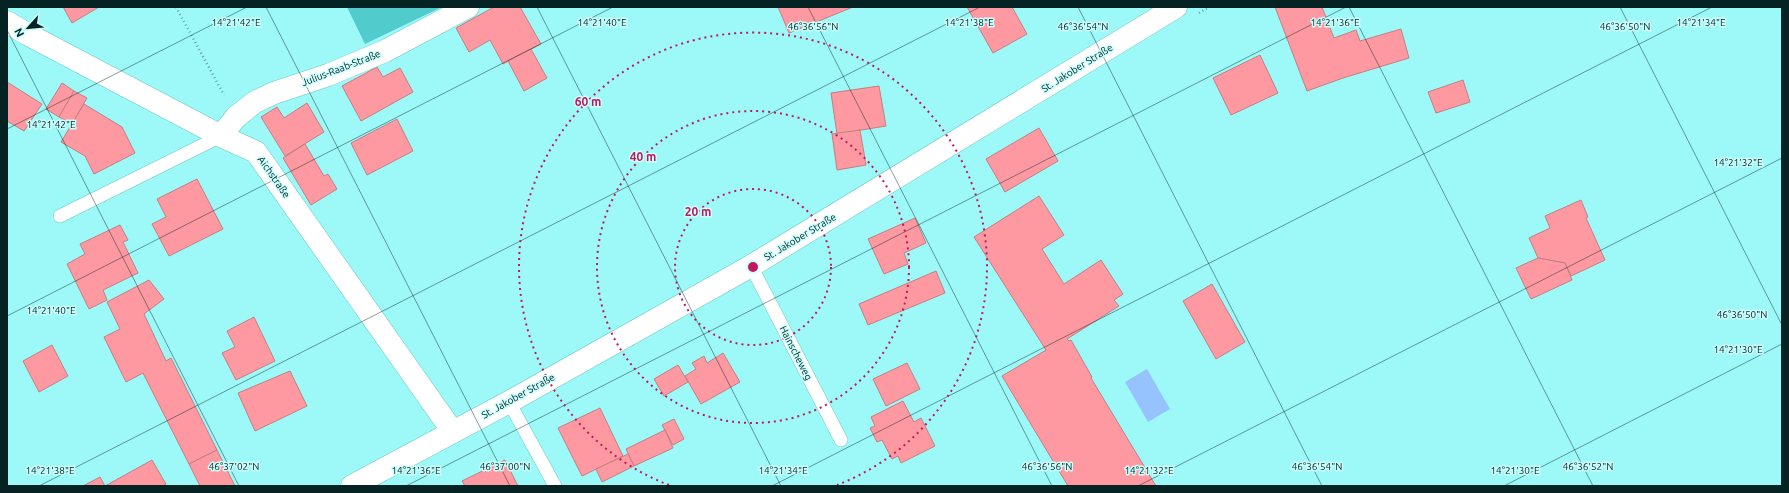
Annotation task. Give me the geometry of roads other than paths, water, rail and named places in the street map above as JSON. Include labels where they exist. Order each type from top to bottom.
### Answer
[{"type":"street","name":"Julius-Raab-Straße","points":[[221,136],[236,117],[255,102],[274,93],[328,75],[385,52],[468,7]]},
{"type":"street","name":"St. Jakober Straße","points":[[352,486],[509,402],[751,266],[1176,7]]},
{"type":"street","name":"Aichstraße","points":[[7,22],[34,38],[221,136],[256,152],[453,432]]},
{"type":"lane","points":[[60,216],[221,136]]},
{"type":"lane","name":"Hainscheweg","points":[[751,266],[841,440]]},
{"type":"lane","points":[[509,402],[555,486]]}]
